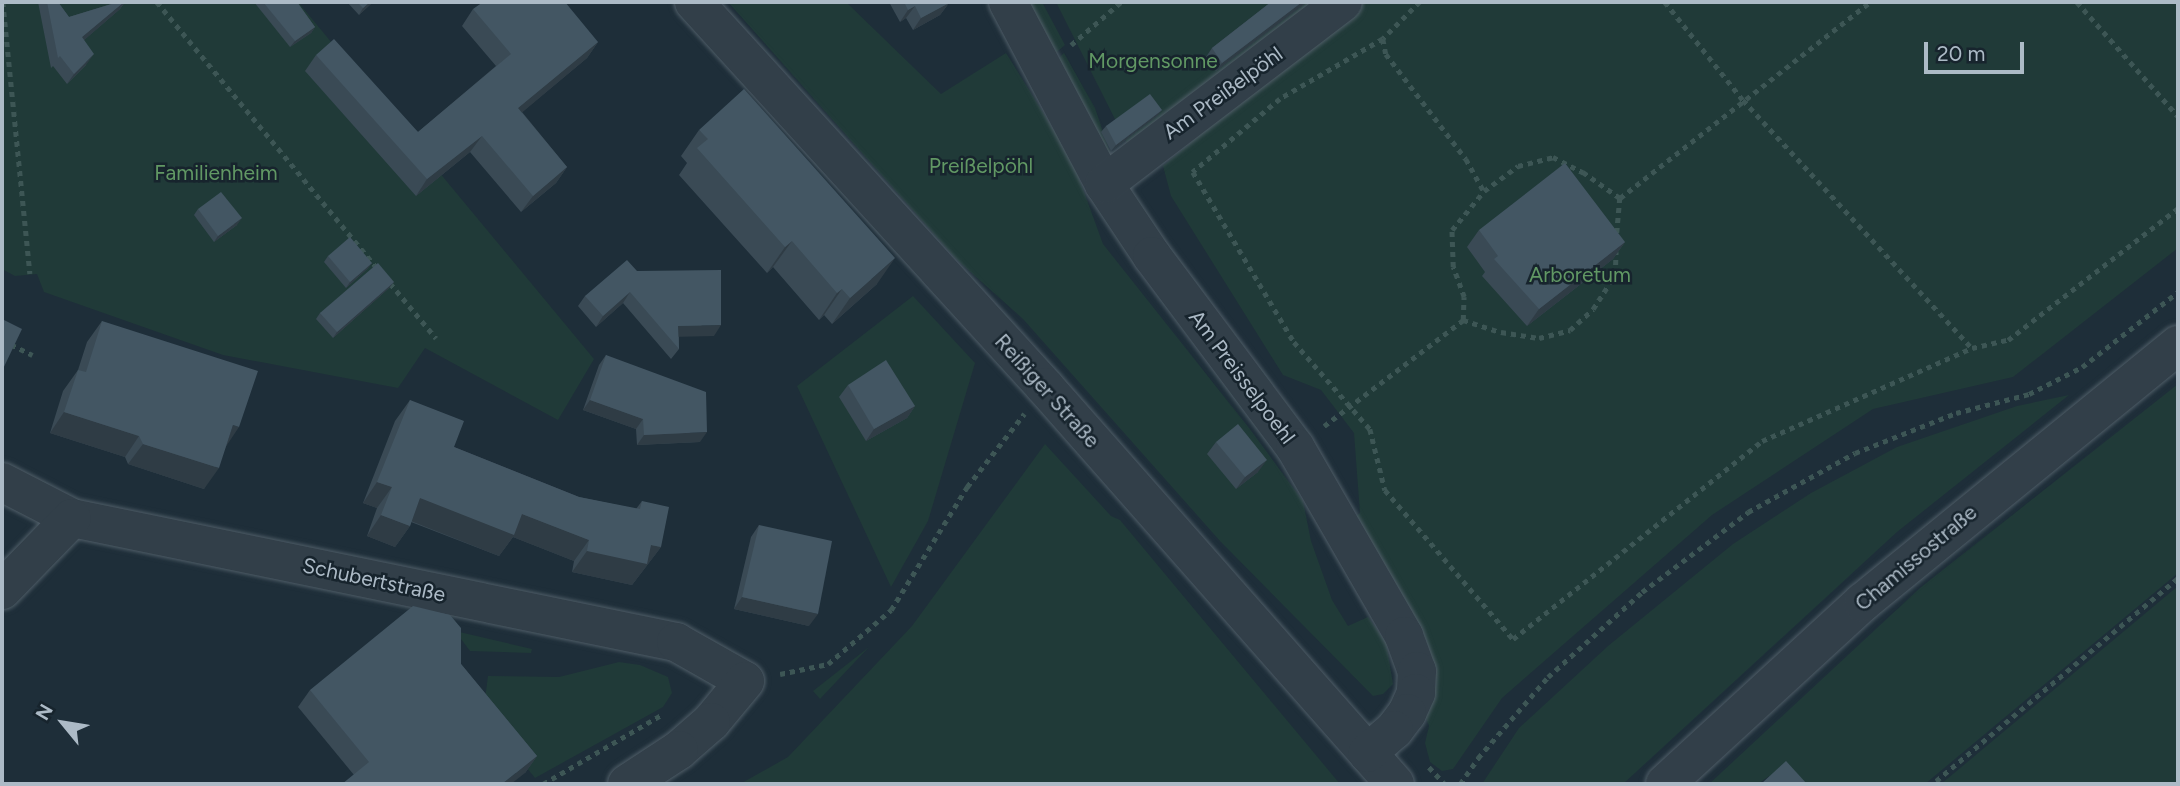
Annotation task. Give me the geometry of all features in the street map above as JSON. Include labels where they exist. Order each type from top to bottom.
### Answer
[{"type":"street","name":"Reißiger Straße","points":[[694,2],[1045,387],[1395,784]]},
{"type":"street","name":"Am Preisselpoehl","points":[[1008,2],[1104,184],[1152,256],[1295,447],[1404,636],[1417,671],[1416,693],[1407,713],[1394,730],[1368,753]]},
{"type":"street","name":"Am Preißelpöhl","points":[[1104,184],[1343,2]]},
{"type":"street","name":"Chamissostraße","points":[[1665,784],[1863,602],[2178,345]]},
{"type":"street","name":"Schubertstraße","points":[[2,482],[72,518],[676,642],[745,681]]},
{"type":"street","points":[[2,590],[72,518]]},
{"type":"street","points":[[627,784],[679,750],[711,722],[745,681]]},
{"type":"path","points":[[2,2],[30,274]]},
{"type":"path","points":[[157,2],[436,338]]},
{"type":"path","points":[[1076,57],[1071,45],[1121,2]]},
{"type":"path","points":[[1420,2],[1383,39],[1280,99],[1193,172],[1294,342],[1370,429],[1385,490],[1513,639],[1762,440],[1972,348],[2008,340],[2178,208]]},
{"type":"path","points":[[1665,2],[1742,100],[1972,348]]},
{"type":"path","points":[[1463,320],[1501,332],[1539,338],[1570,330],[1593,309],[1615,275],[1620,198],[1870,2]]},
{"type":"path","points":[[2077,2],[2178,116]]},
{"type":"path","points":[[1383,39],[1386,54],[1466,159],[1484,191]]},
{"type":"path","points":[[1463,320],[1464,297],[1453,267],[1452,230],[1484,191],[1518,166],[1553,157],[1583,172],[1620,198]]},
{"type":"path","points":[[1460,784],[1478,758],[1548,677],[1642,592],[1748,512],[1856,453],[1956,413],[2029,394],[2082,367],[2178,292]]},
{"type":"path","points":[[1295,447],[1463,320]]},
{"type":"path","points":[[2,340],[33,355]]},
{"type":"path","points":[[745,681],[828,664],[891,610],[967,487],[1024,414],[1034,424]]},
{"type":"path","points":[[1936,783],[2178,578]]},
{"type":"green space","name":"Familienheim","points":[[2,2],[298,2],[594,359],[558,420],[425,348],[398,388],[223,355],[44,292],[37,274],[15,276],[2,269]]},
{"type":"green space","name":"Preißelpöhl","points":[[728,2],[846,2],[941,94],[1006,53],[1072,159],[1103,244],[1249,428],[1303,501],[1311,541],[1332,600],[1348,626],[1368,617],[1386,642],[1393,684],[1383,694],[1373,696],[1220,541],[1023,319],[956,259]]},
{"type":"green space","points":[[1023,2],[1042,2],[1065,45],[1052,56]]},
{"type":"green space","name":"Morgensonne","points":[[1056,2],[1336,2],[1130,149]]},
{"type":"green space","name":"Arboretum","points":[[1356,2],[2178,2],[2178,248],[2013,377],[1873,409],[1712,515],[1502,698],[1453,769],[1442,771],[1430,762],[1425,743],[1429,726],[1352,519],[1360,513],[1354,433],[1321,390],[1283,375],[1171,196],[1163,166]]},
{"type":"green space","points":[[1064,53],[1095,108],[1113,162],[1053,64]]},
{"type":"green space","points":[[913,296],[975,363],[928,521],[891,587],[797,386]]},
{"type":"green space","points":[[2178,384],[2178,573],[1925,784],[1777,784],[1769,776],[1758,784],[1709,784],[1920,588]]},
{"type":"green space","points":[[2069,395],[1897,532],[1623,784],[1482,784],[1519,728],[1608,646],[1733,544],[1811,493],[1897,447],[2017,406]]},
{"type":"green space","points":[[1045,444],[1111,516],[1120,520],[1340,784],[740,784],[788,757],[912,626]]},
{"type":"green space","points":[[2178,586],[2178,784],[1941,784]]},
{"type":"green space","points":[[455,631],[532,649],[531,653],[470,651]]},
{"type":"green space","points":[[869,647],[820,699],[813,691]]},
{"type":"green space","points":[[619,662],[640,665],[668,677],[672,693],[663,707],[535,778],[483,714],[488,676],[559,677]]},
{"type":"building","points":[[47,2],[58,2],[69,17],[124,2],[82,37],[94,54],[74,74],[60,56],[58,58]]},
{"type":"building","points":[[263,2],[297,2],[315,27],[295,41]]},
{"type":"building","points":[[357,2],[370,2],[363,8]]},
{"type":"building","points":[[483,2],[565,2],[598,42],[518,108],[567,167],[533,196],[482,136],[427,179],[316,55],[334,39],[418,132],[511,54],[473,9]]},
{"type":"building","points":[[904,2],[949,3],[921,18],[915,6],[908,10]]},
{"type":"building","points":[[1271,2],[1302,2],[1222,63],[1212,48]]},
{"type":"building","points":[[744,89],[895,258],[850,298],[842,289],[837,293],[792,241],[785,247],[697,148],[708,139],[699,130]]},
{"type":"building","points":[[1150,94],[1162,110],[1116,145],[1106,126]]},
{"type":"building","points":[[1565,163],[1625,242],[1539,309],[1494,259],[1498,256],[1479,230]]},
{"type":"building","points":[[221,192],[242,218],[218,236],[198,209]]},
{"type":"building","points":[[350,237],[372,263],[350,282],[328,256]]},
{"type":"building","points":[[627,260],[637,271],[721,270],[721,325],[678,326],[679,349],[630,292],[603,316],[585,296]]},
{"type":"building","points":[[378,263],[394,282],[337,332],[320,313]]},
{"type":"building","points":[[2,319],[22,329],[2,371]]},
{"type":"building","points":[[102,321],[258,371],[239,427],[233,425],[219,468],[143,444],[139,436],[64,412],[78,370],[86,372]]},
{"type":"building","points":[[606,355],[706,392],[707,432],[644,435],[643,419],[590,400]]},
{"type":"building","points":[[886,360],[915,406],[874,429],[848,385]]},
{"type":"building","points":[[410,400],[464,421],[454,447],[579,497],[640,509],[642,501],[669,507],[661,547],[651,545],[647,564],[587,551],[589,540],[522,514],[514,535],[420,498],[410,526],[381,515],[392,487],[377,482]]},
{"type":"building","points":[[1238,424],[1267,460],[1245,477],[1216,442]]},
{"type":"building","points":[[759,525],[832,541],[818,614],[742,597]]},
{"type":"building","points":[[413,606],[450,615],[461,628],[461,664],[537,756],[502,784],[342,784],[369,762],[310,690]]},
{"type":"building","points":[[1786,761],[1807,784],[1761,784]]}]
